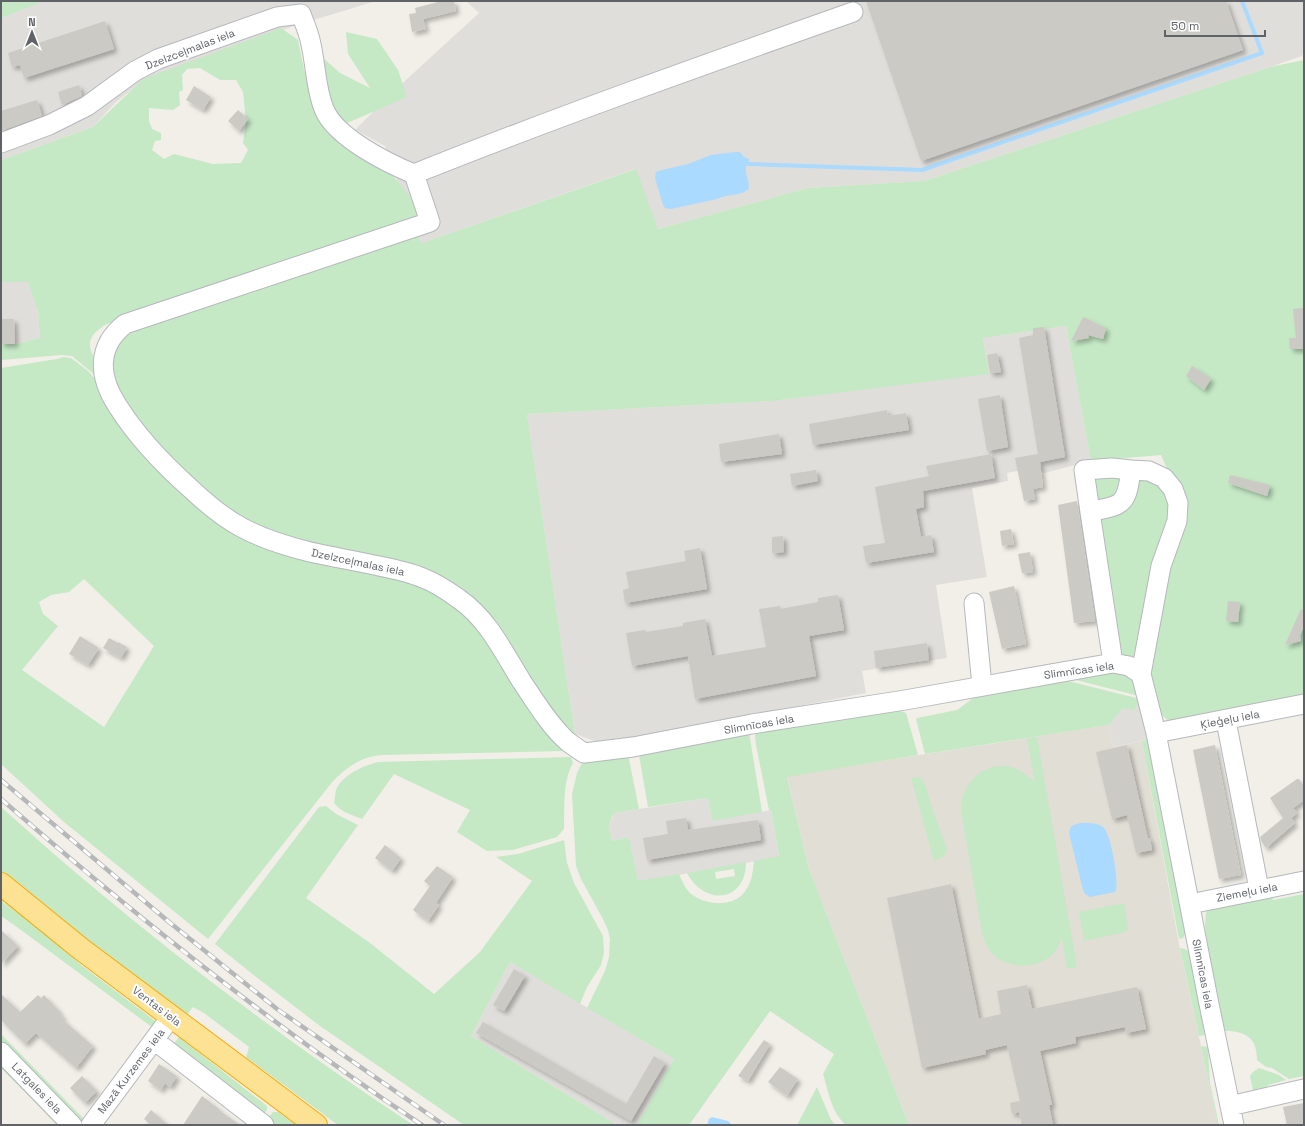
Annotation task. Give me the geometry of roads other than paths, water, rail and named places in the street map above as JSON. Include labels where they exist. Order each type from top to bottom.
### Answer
[{"type":"highway","name":"Ventas iela","points":[[1,884],[82,949],[316,1125]]},
{"type":"street","points":[[414,174],[666,77],[853,12]]},
{"type":"street","name":"Dzelzceļmalas iela","points":[[1,142],[50,124],[87,106],[134,71],[158,59],[277,17],[301,14],[310,40],[319,95],[327,117],[342,132],[369,151],[394,166],[414,174],[430,222],[124,324],[114,334],[105,355],[103,374],[105,383],[111,396],[134,431],[168,469],[211,507],[240,527],[259,536],[309,552],[405,571],[440,586],[461,600],[472,609],[498,641],[523,682],[555,728],[566,741],[584,753]]},
{"type":"street","points":[[1113,663],[1084,470],[1112,468],[1148,471],[1164,478],[1172,489],[1178,503],[1178,521],[1161,566],[1141,674]]},
{"type":"street","points":[[1090,512],[1118,504],[1124,497],[1129,486],[1131,470]]},
{"type":"street","points":[[974,603],[982,686]]},
{"type":"street","name":"Slimnīcas iela","points":[[584,753],[633,747],[752,724],[905,700],[1113,663],[1128,666],[1141,674],[1156,733],[1234,1125]]},
{"type":"street","name":"Ķieģeļu iela","points":[[1156,733],[1226,721],[1304,704]]},
{"type":"street","points":[[1226,721],[1260,890]]},
{"type":"street","name":"Ziemeļu iela","points":[[1190,904],[1304,881]]},
{"type":"street","name":"Mazā Kurzemes iela","points":[[91,1125],[171,1017]]},
{"type":"street","points":[[154,1040],[264,1125]]},
{"type":"street","name":"Latgales iela","points":[[1,1052],[72,1125]]},
{"type":"street","points":[[1230,1106],[1304,1089]]},
{"type":"water","points":[[740,152],[744,157],[749,159],[746,166],[746,174],[749,184],[748,190],[717,199],[671,209],[665,208],[655,178],[656,172],[688,164],[711,155]]},
{"type":"water","points":[[1080,823],[1093,823],[1102,826],[1107,833],[1116,870],[1115,892],[1090,897],[1085,894],[1069,833],[1071,826]]},
{"type":"water","points":[[712,1117],[728,1121],[732,1125],[707,1125],[709,1119]]},
{"type":"waterway","points":[[748,164],[922,170],[1262,53],[1242,1]]},
{"type":"railway","points":[[1,780],[169,922],[277,1009],[444,1125]]},
{"type":"railway","points":[[1,799],[102,886],[206,969],[259,1010],[367,1088],[422,1125]]}]
